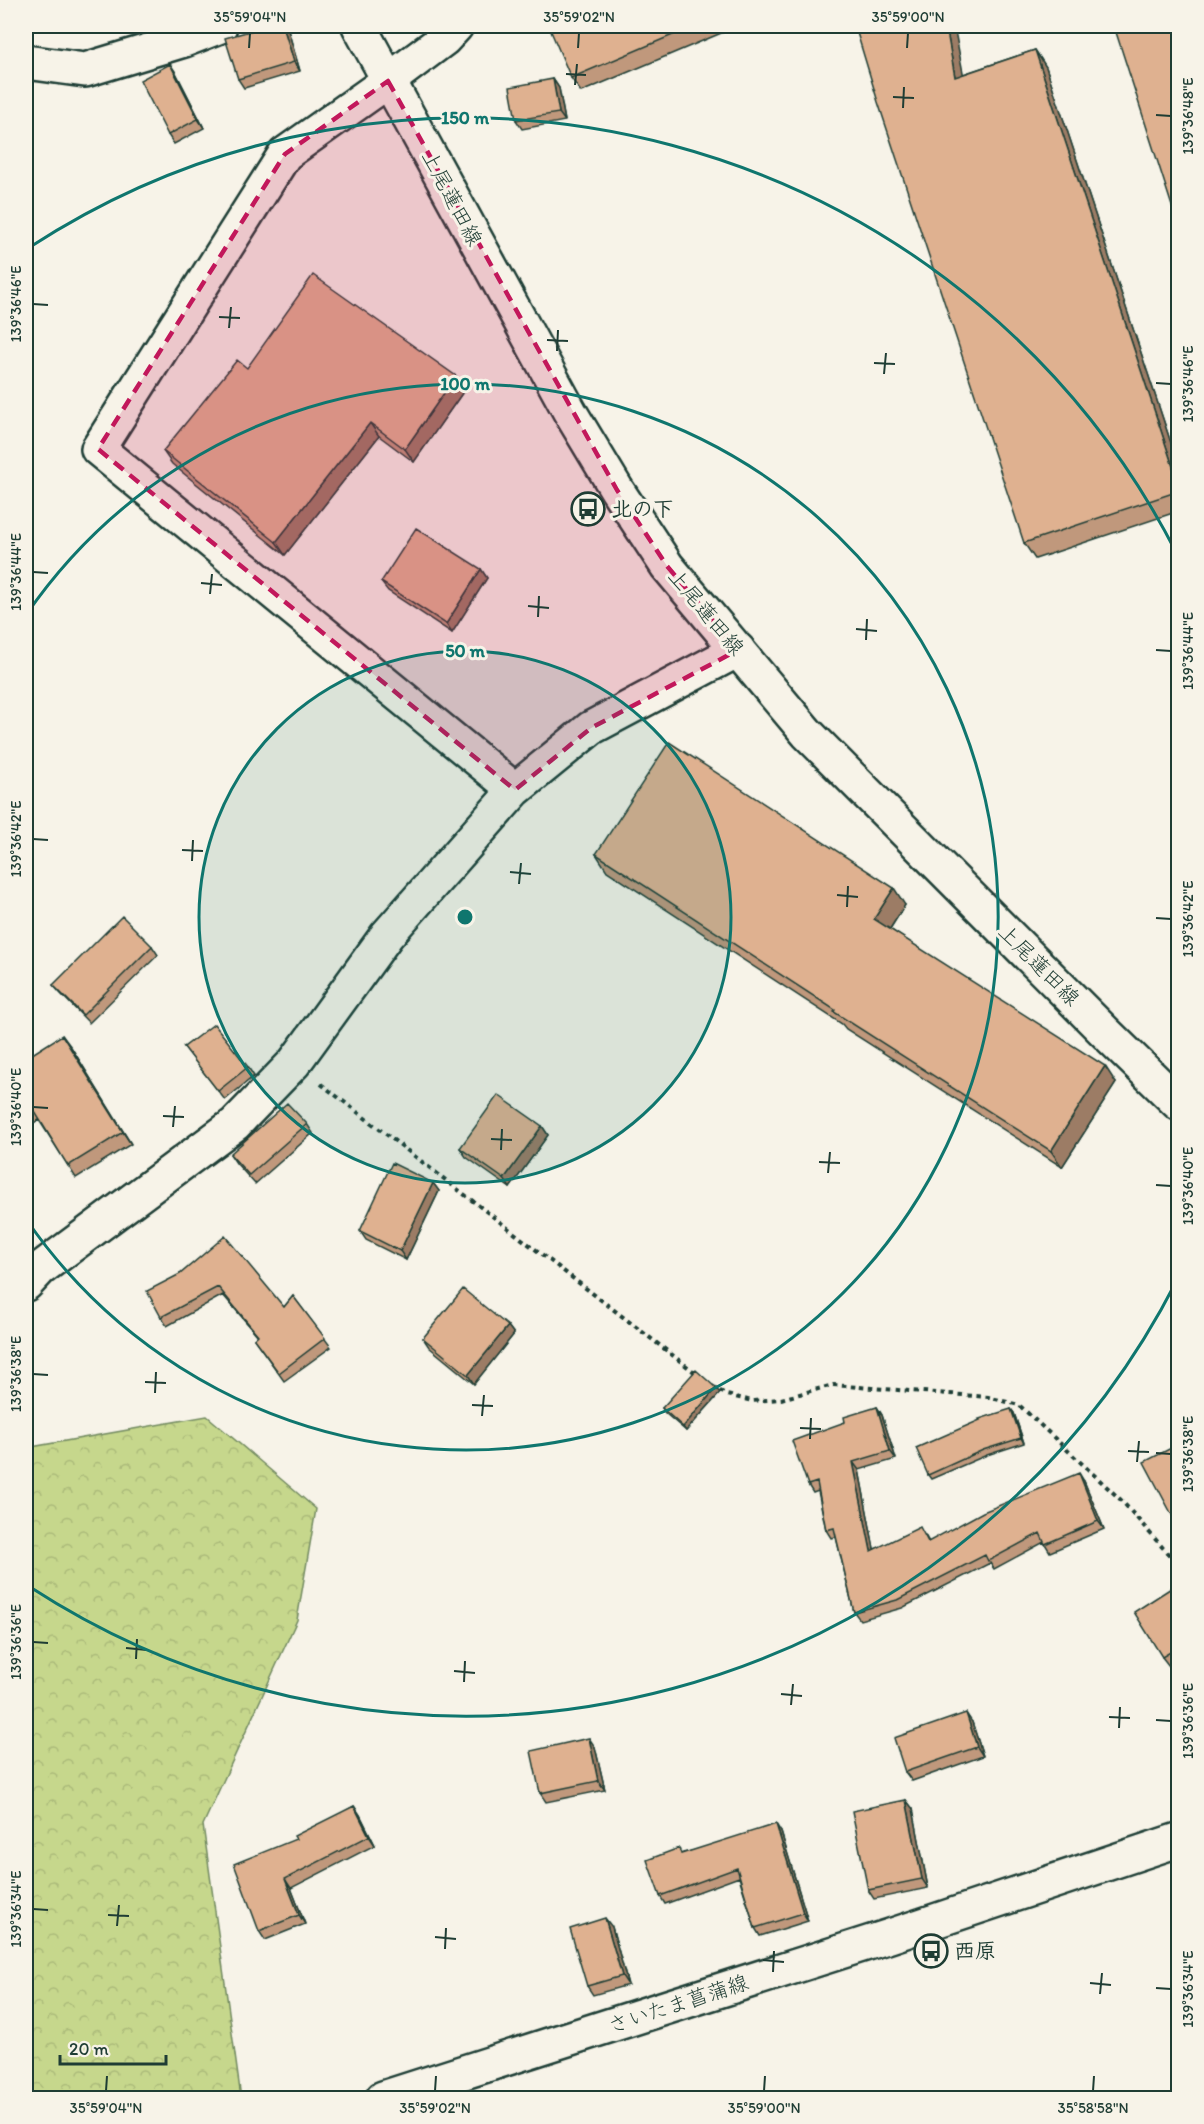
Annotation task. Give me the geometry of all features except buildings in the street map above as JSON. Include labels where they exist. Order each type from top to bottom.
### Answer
[{"type":"street","points":[[26,62],[85,70],[184,40],[220,26]]},
{"type":"street","name":"上尾蓮田線","points":[[359,26],[554,383],[617,490],[667,566],[807,733],[1105,1032],[1179,1103]]},
{"type":"street","points":[[456,26],[444,39],[388,81],[285,154],[98,450],[515,790]]},
{"type":"street","points":[[30,1271],[235,1124],[294,1063],[387,935],[515,790],[591,728],[738,650]]},
{"type":"street","name":"さいたま菖蒲線","points":[[383,2098],[890,1936],[1179,1840]]},
{"type":"path","points":[[294,1063],[702,1379]]},
{"type":"path","points":[[712,1386],[727,1395],[752,1401],[781,1399],[833,1385],[988,1397],[1019,1405],[1121,1500],[1179,1565]]},
{"type":"highlighted area","points":[[388,81],[617,490],[667,566],[738,650],[591,728],[515,790],[98,449],[285,154]]},
{"type":"green space","points":[[207,1416],[316,1509],[297,1620],[203,1825],[241,2098],[26,2098],[26,1448]]},
{"type":"place","name":"北の下","points":[[588,509]]},
{"type":"place","name":"西原","points":[[931,1951]]}]
